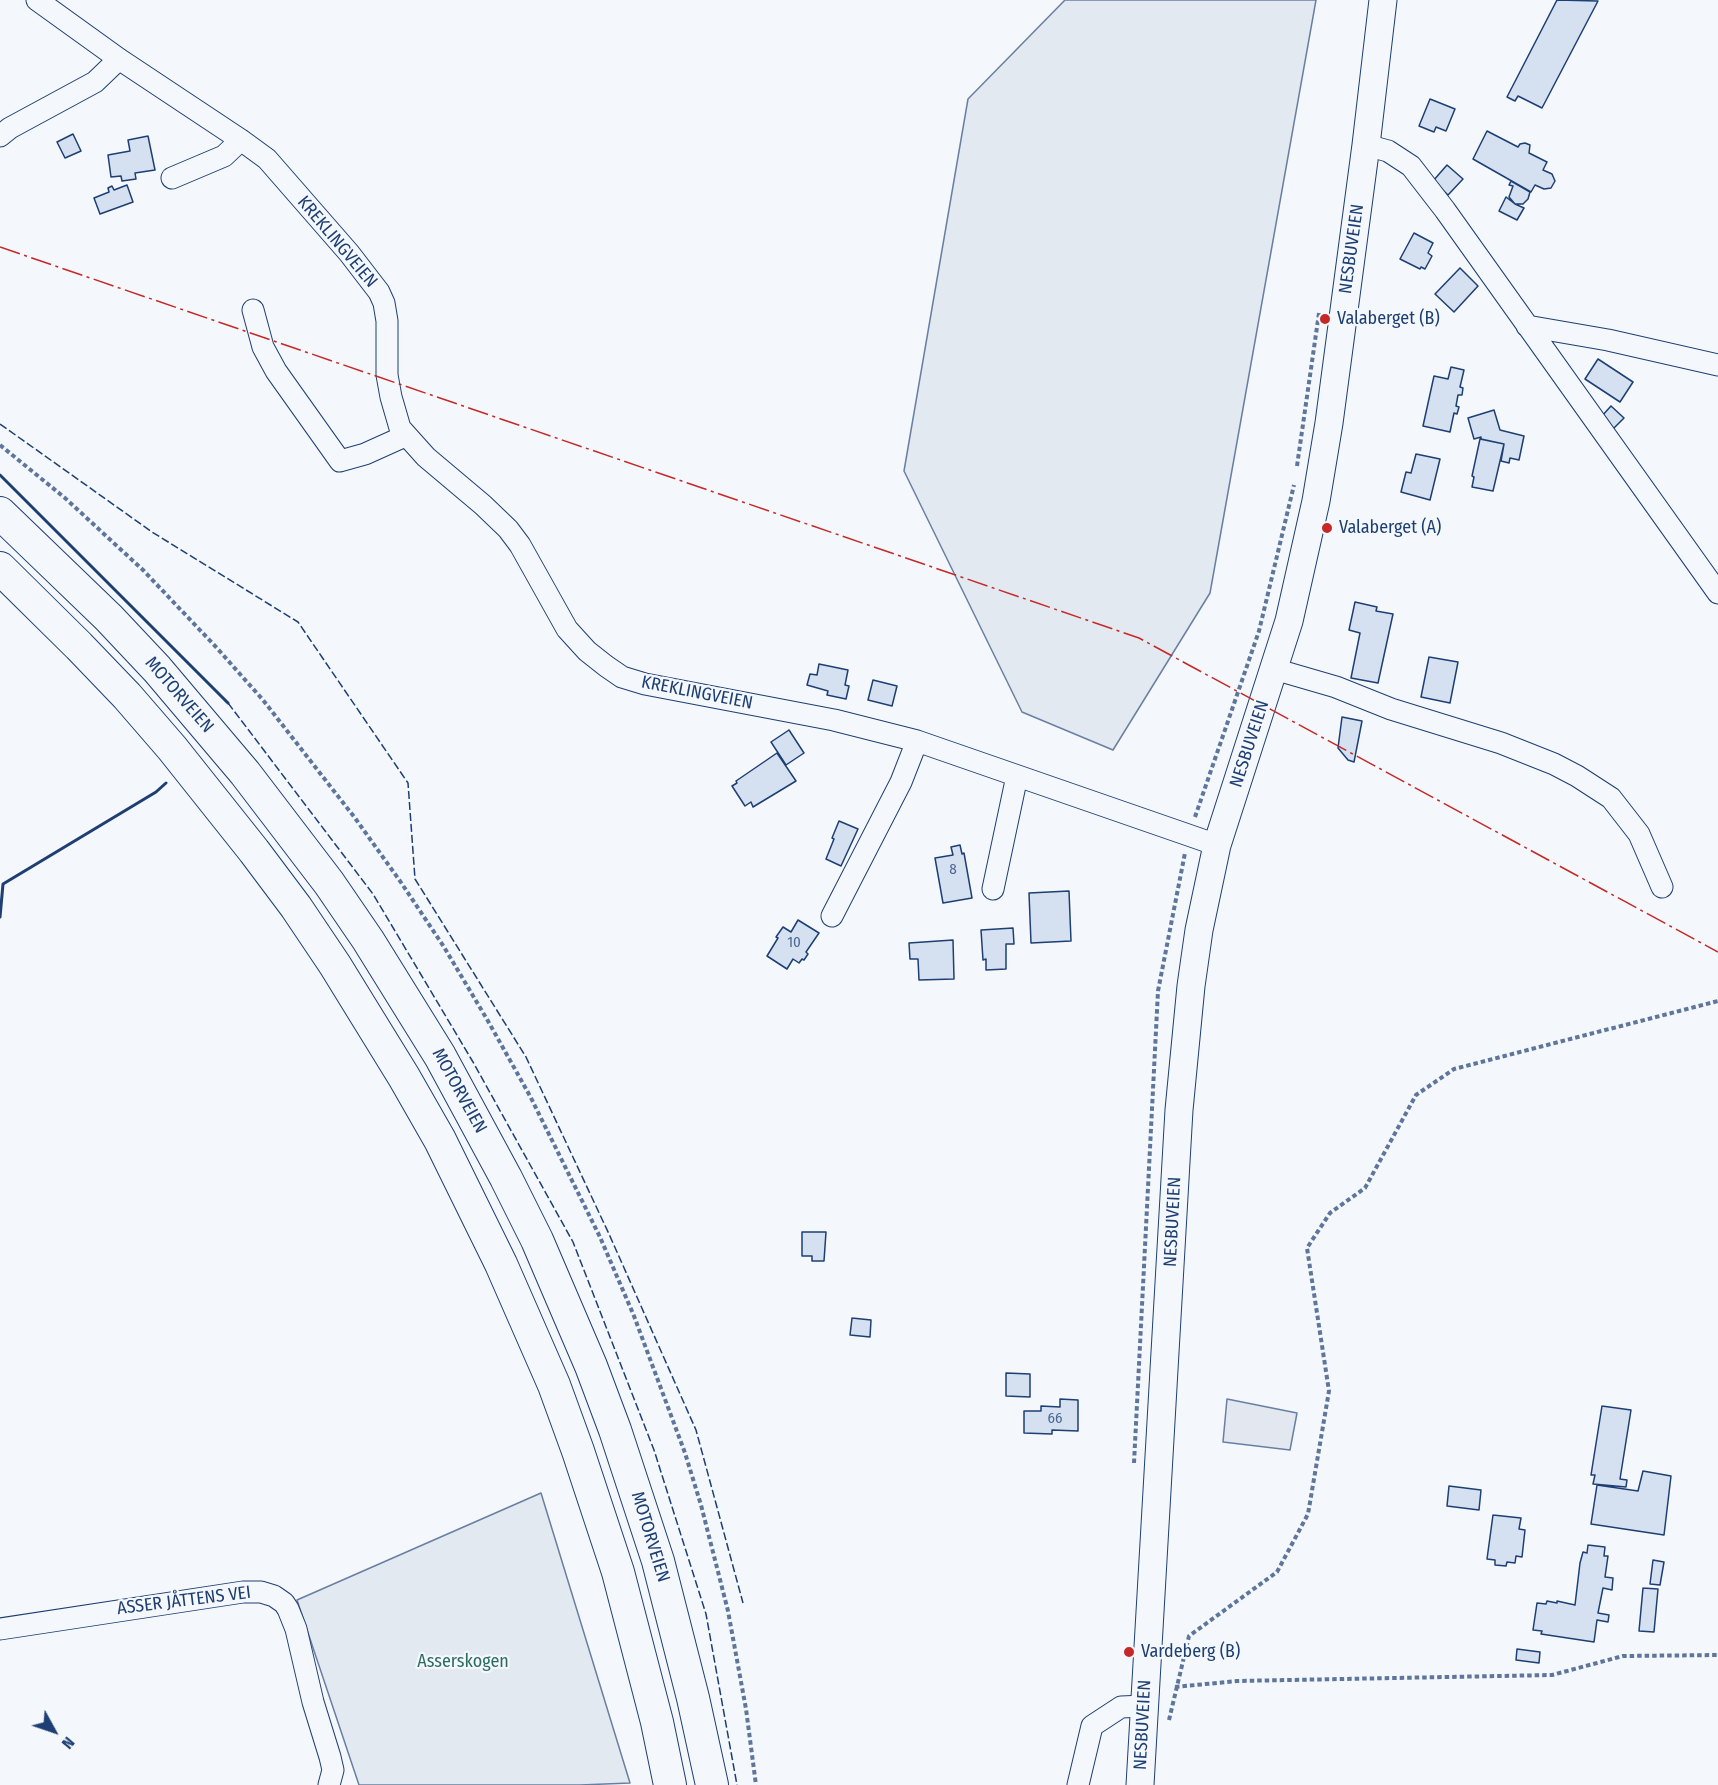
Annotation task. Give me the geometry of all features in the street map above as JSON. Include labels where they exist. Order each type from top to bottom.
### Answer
[{"type":"highway","name":"MOTORVEIEN","points":[[0,513],[109,618],[157,669],[245,773],[295,837],[368,940],[452,1076],[537,1240],[591,1366],[615,1430],[658,1561],[693,1698],[712,1785]]},
{"type":"highway","points":[[0,568],[127,696],[254,850],[347,983],[440,1140],[501,1264],[554,1385],[578,1450],[618,1572],[657,1722],[670,1785]]},
{"type":"main road","name":"NESBUVEIEN","points":[[1140,1785],[1179,1110],[1191,986],[1199,930],[1217,845],[1289,621],[1316,501],[1329,423],[1383,0]]},
{"type":"street","name":"KREKLINGVEIEN","points":[[37,0],[119,59],[267,159],[349,254],[378,292],[386,312],[387,375],[391,397],[396,419],[405,436],[508,529],[520,545],[567,629],[587,651],[622,677],[645,684],[834,720],[917,741],[1217,845]]},
{"type":"street","points":[[0,136],[95,82],[119,59]]},
{"type":"street","points":[[172,178],[224,156],[241,140]]},
{"type":"street","points":[[1366,145],[1388,151],[1411,166],[1718,593]]},
{"type":"street","points":[[253,310],[263,346],[276,371],[340,461],[365,454],[405,436]]},
{"type":"street","points":[[1527,326],[1608,340],[1718,365]]},
{"type":"street","points":[[1274,669],[1336,687],[1391,709],[1501,743],[1554,764],[1577,776],[1611,798],[1638,834],[1662,887]]},
{"type":"street","points":[[832,916],[901,782],[917,741]]},
{"type":"street","points":[[993,889],[1017,776]]},
{"type":"street","name":"ASSER JÅTTENS VEI","points":[[0,1629],[243,1592],[261,1592],[274,1596],[288,1609],[296,1629],[313,1702],[333,1770],[329,1785]]},
{"type":"street","points":[[1078,1785],[1092,1726],[1121,1707],[1144,1706]]},
{"type":"path","points":[[1168,1725],[1189,1636],[1277,1572],[1308,1514],[1329,1391],[1307,1248],[1330,1213],[1365,1188],[1416,1095],[1454,1069],[1718,1000]]},
{"type":"path","points":[[1175,1688],[1237,1681],[1552,1675],[1623,1656],[1718,1655]]},
{"type":"green space","points":[[1065,0],[1316,0],[1210,593],[1113,750],[1022,712],[904,471],[968,99]]},
{"type":"green space","name":"Asserskogen","points":[[541,1493],[630,1783],[359,1785],[297,1600]]},
{"type":"shaded area","points":[[1227,1399],[1297,1413],[1290,1450],[1223,1442]]},
{"type":"building","points":[[1557,0],[1598,1],[1542,108],[1518,96],[1515,101],[1507,97]]},
{"type":"building","points":[[1430,99],[1455,109],[1446,131],[1436,127],[1434,132],[1419,126]]},
{"type":"building","points":[[1487,131],[1518,147],[1525,143],[1530,145],[1529,153],[1547,162],[1543,170],[1552,174],[1555,181],[1551,188],[1544,189],[1535,185],[1531,192],[1473,159]]},
{"type":"building","points":[[73,134],[81,151],[65,158],[57,142]]},
{"type":"building","points":[[148,136],[155,170],[135,173],[136,179],[122,181],[121,176],[111,177],[108,155],[130,151],[128,140]]},
{"type":"building","points":[[1447,165],[1463,179],[1448,195],[1433,181]]},
{"type":"building","points":[[1511,181],[1530,192],[1523,204],[1515,204],[1509,197],[1513,186],[1509,185]]},
{"type":"building","points":[[127,185],[133,202],[100,214],[94,198],[109,192],[108,188],[112,186],[114,190]]},
{"type":"building","points":[[1506,197],[1524,208],[1517,220],[1499,211]]},
{"type":"building","points":[[1414,233],[1433,243],[1428,253],[1432,256],[1425,269],[1421,267],[1420,269],[1400,259]]},
{"type":"building","points":[[1460,268],[1478,286],[1454,312],[1435,294]]},
{"type":"building","points":[[1598,359],[1633,382],[1620,402],[1585,379]]},
{"type":"building","points":[[1451,367],[1464,370],[1460,387],[1463,388],[1462,395],[1458,395],[1456,406],[1459,407],[1457,414],[1454,413],[1450,432],[1423,426],[1434,376],[1448,379]]},
{"type":"building","points":[[1611,406],[1624,418],[1613,429],[1601,417]]},
{"type":"building","points":[[1494,410],[1500,430],[1524,436],[1519,460],[1510,458],[1509,463],[1501,461],[1504,444],[1481,439],[1481,437],[1474,439],[1468,418]]},
{"type":"building","points":[[1480,439],[1504,444],[1493,491],[1472,487],[1474,477],[1472,476]]},
{"type":"building","points":[[1416,454],[1440,459],[1430,500],[1401,492],[1406,472],[1411,473]]},
{"type":"building","points":[[1355,602],[1377,607],[1376,611],[1393,614],[1378,683],[1351,678],[1360,633],[1349,630]]},
{"type":"building","points":[[1429,657],[1458,662],[1450,703],[1421,697]]},
{"type":"building","points":[[819,664],[848,670],[845,685],[849,686],[846,699],[827,695],[828,691],[807,685],[810,674],[817,675]]},
{"type":"building","points":[[873,680],[897,686],[892,706],[868,700]]},
{"type":"building","points":[[1342,717],[1362,721],[1354,762],[1348,760],[1338,748]]},
{"type":"building","points":[[789,730],[804,753],[786,765],[771,742]]},
{"type":"building","points":[[777,753],[796,781],[753,807],[751,802],[745,806],[732,786]]},
{"type":"building","points":[[839,821],[858,829],[841,866],[826,859]]},
{"type":"building","points":[[960,845],[962,854],[964,853],[972,898],[943,903],[935,858],[953,855],[951,847]]},
{"type":"building","points":[[1069,891],[1071,941],[1031,943],[1029,893]]},
{"type":"building","points":[[798,920],[819,933],[806,952],[808,954],[804,960],[802,959],[799,963],[793,959],[787,969],[767,956],[783,927],[791,932]]},
{"type":"building","points":[[1013,928],[1014,944],[1006,944],[1006,969],[986,970],[981,930]]},
{"type":"building","points":[[953,940],[954,979],[919,980],[918,959],[910,959],[909,943]]},
{"type":"building","points":[[802,1232],[826,1232],[824,1261],[812,1261],[812,1256],[802,1256]]},
{"type":"building","points":[[852,1318],[871,1320],[870,1337],[850,1335]]},
{"type":"building","points":[[1006,1373],[1030,1374],[1030,1397],[1006,1396]]},
{"type":"building","points":[[1060,1399],[1078,1400],[1078,1431],[1052,1430],[1052,1434],[1024,1433],[1024,1411],[1041,1411],[1041,1406],[1060,1407]]},
{"type":"building","points":[[1602,1406],[1631,1410],[1620,1479],[1627,1480],[1626,1487],[1593,1484],[1595,1475],[1591,1475]]},
{"type":"building","points":[[1643,1471],[1671,1476],[1664,1535],[1591,1524],[1597,1485],[1638,1491]]},
{"type":"building","points":[[1449,1486],[1481,1490],[1479,1510],[1447,1506]]},
{"type":"building","points":[[1493,1515],[1521,1518],[1519,1529],[1525,1530],[1522,1557],[1516,1556],[1515,1563],[1507,1562],[1506,1566],[1495,1565],[1495,1560],[1487,1559]]},
{"type":"building","points":[[1588,1545],[1605,1547],[1604,1556],[1608,1556],[1605,1577],[1613,1578],[1612,1590],[1603,1588],[1598,1613],[1609,1615],[1608,1622],[1597,1620],[1594,1642],[1541,1634],[1542,1631],[1533,1630],[1537,1603],[1546,1604],[1547,1601],[1557,1603],[1557,1601],[1575,1605],[1580,1563],[1583,1552],[1587,1553]]},
{"type":"building","points":[[1653,1560],[1664,1562],[1660,1585],[1650,1584]]},
{"type":"building","points":[[1643,1588],[1658,1589],[1654,1632],[1639,1631]]},
{"type":"building","points":[[1517,1649],[1540,1652],[1539,1663],[1516,1660]]},
{"type":"fence","points":[[0,424],[152,532],[298,622],[408,783],[415,879],[526,1057],[609,1234],[696,1430],[743,1603]]},
{"type":"fence","points":[[228,703],[373,894],[473,1062],[573,1242],[654,1450],[706,1614],[737,1785]]},
{"type":"wall","points":[[0,475],[228,703]]},
{"type":"wall","points":[[0,917],[3,884],[156,792],[166,783]]},
{"type":"power","points":[[0,247],[1139,638],[1718,952]]},
{"type":"place","name":"Valaberget (B)","points":[[1325,319]]},
{"type":"place","name":"Valaberget (A)","points":[[1327,528]]},
{"type":"place","name":"Vardeberg (B)","points":[[1129,1652]]}]
